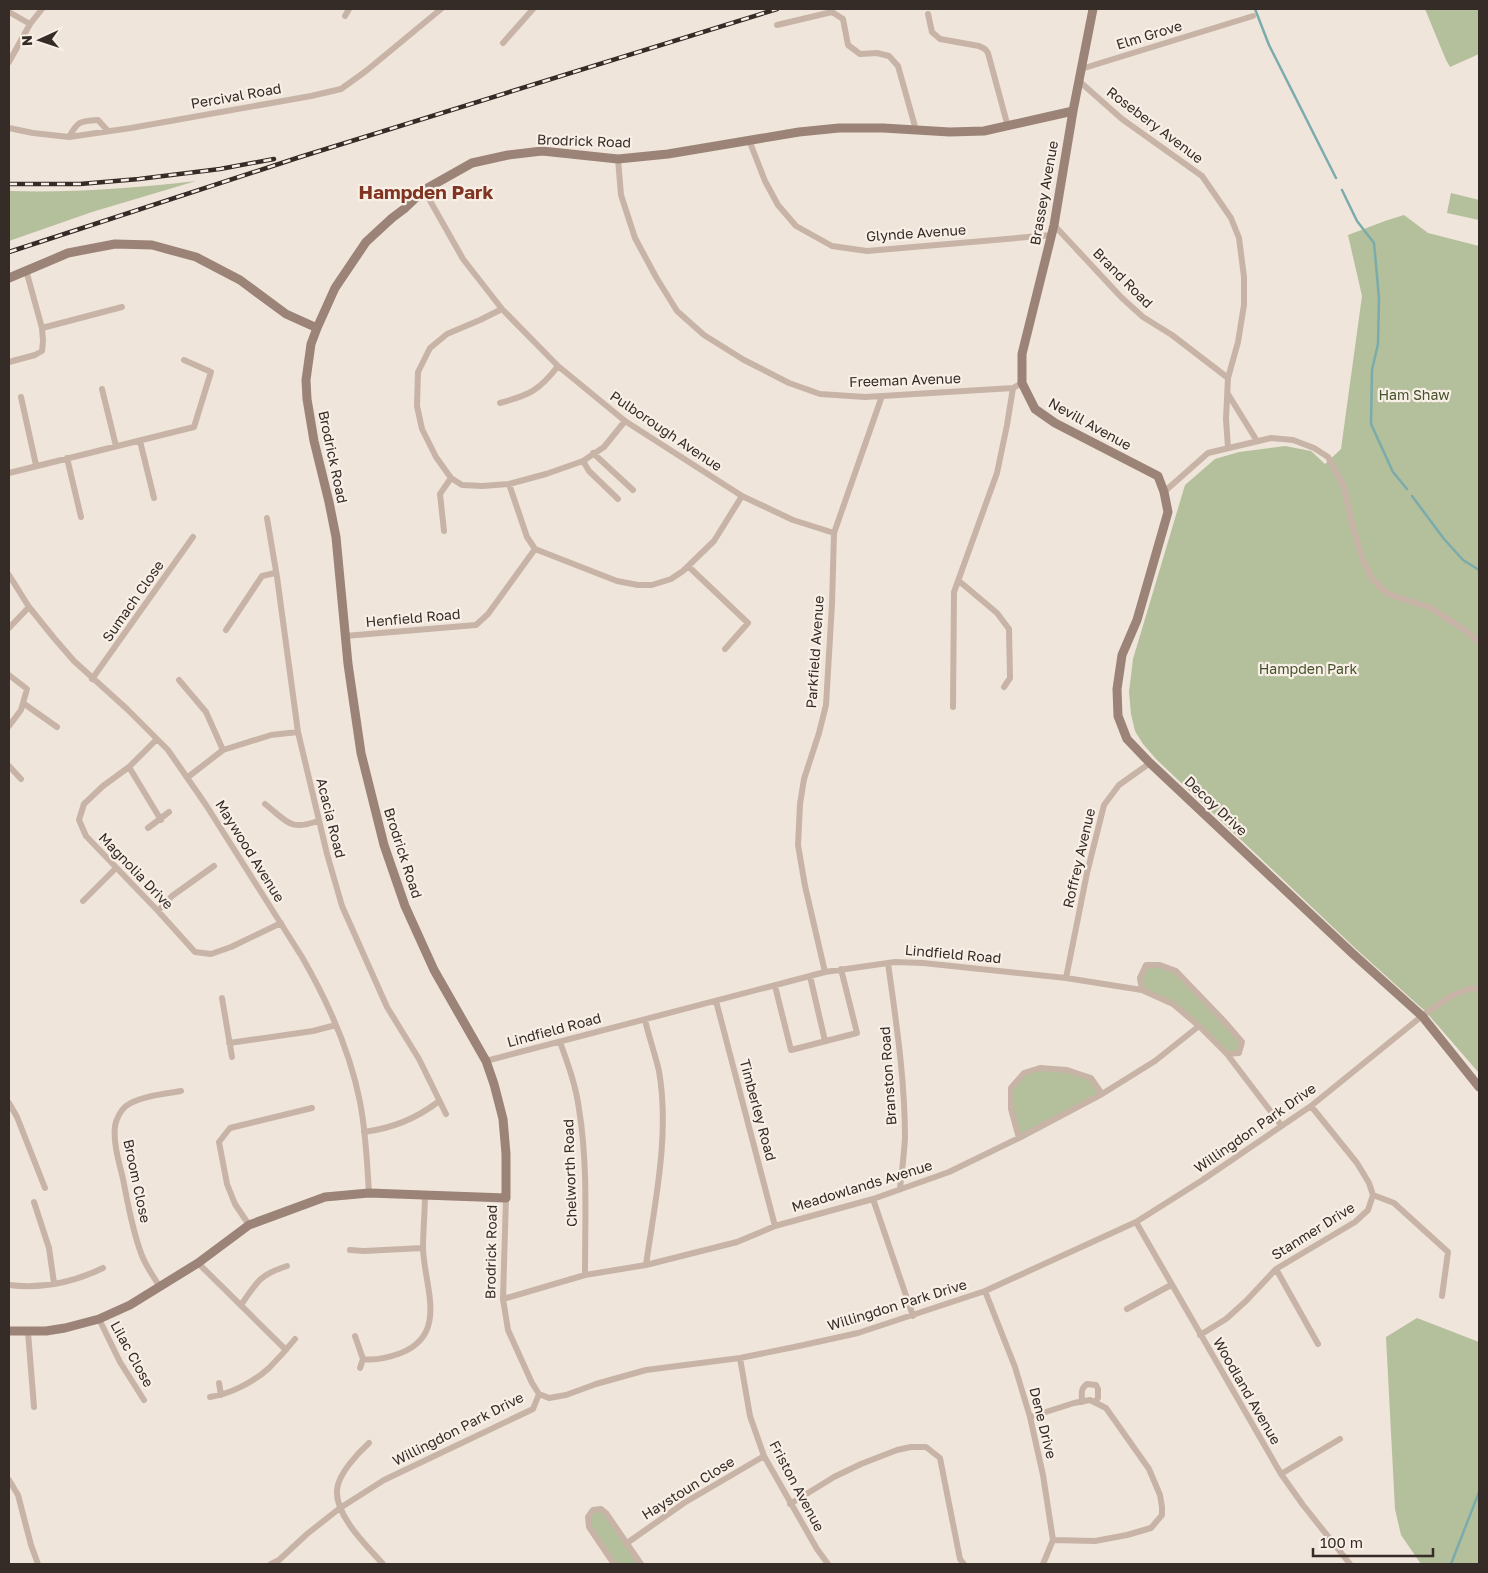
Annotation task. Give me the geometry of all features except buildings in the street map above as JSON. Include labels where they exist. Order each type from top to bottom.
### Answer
[{"type":"street","points":[[9,62],[30,24],[42,9]]},
{"type":"street","points":[[345,16],[349,9]]},
{"type":"street","name":"Percival Road","points":[[9,128],[33,134],[69,137],[302,98],[341,89],[366,72],[442,9]]},
{"type":"street","points":[[503,42],[533,9]]},
{"type":"street","name":"Brassey Avenue","points":[[1022,382],[1022,354],[1052,235],[1093,9]]},
{"type":"street","points":[[9,12],[30,24]]},
{"type":"street","points":[[777,25],[832,12],[843,19],[848,45],[860,54],[877,53],[889,56],[898,66],[916,130]]},
{"type":"street","points":[[928,14],[932,32],[940,39],[979,46],[988,53],[1008,127]]},
{"type":"street","name":"Elm Grove","points":[[1081,69],[1252,16]]},
{"type":"street","name":"Rosebery Avenue","points":[[1079,81],[1122,118],[1202,176],[1231,218],[1238,238],[1244,277],[1244,305],[1238,342],[1228,378],[1226,419],[1228,448]]},
{"type":"street","name":"Brodrick Road","points":[[539,1394],[532,1383],[508,1330],[502,1299],[506,1154],[502,1120],[494,1084],[486,1061],[431,963],[405,906],[384,845],[361,753],[345,636],[336,537],[314,441],[307,399],[308,359],[317,328],[335,288],[366,242],[424,190],[472,163],[508,154],[542,151],[618,159],[668,154],[799,132],[839,128],[950,132],[984,131],[1073,111]]},
{"type":"street","points":[[69,137],[76,125],[86,121],[98,120],[108,131]]},
{"type":"street","name":"Glynde Avenue","points":[[749,140],[765,181],[778,205],[796,226],[832,246],[866,251],[1052,235]]},
{"type":"street","name":"Freeman Avenue","points":[[618,159],[621,195],[635,238],[677,311],[704,335],[744,360],[789,383],[820,394],[865,397],[1013,388]]},
{"type":"street","name":"Pulborough Avenue","points":[[424,190],[463,259],[502,309],[558,366],[625,421],[742,496],[793,520],[834,534]]},
{"type":"street","name":"Brand Road","points":[[1054,225],[1142,317],[1172,335],[1228,378]]},
{"type":"street","points":[[9,278],[68,253],[115,244],[152,245],[196,257],[240,280],[286,314],[317,328]]},
{"type":"street","points":[[9,362],[35,355],[42,351],[42,328],[26,270]]},
{"type":"street","points":[[42,328],[122,307]]},
{"type":"street","points":[[502,309],[447,334],[430,348],[418,372],[417,406],[422,429],[436,457],[452,478],[462,485],[482,486],[509,484],[546,474],[583,461],[594,454],[604,447],[625,421]]},
{"type":"street","points":[[9,473],[194,427],[211,372],[184,360]]},
{"type":"street","points":[[500,403],[529,394],[545,382],[558,366]]},
{"type":"street","points":[[953,708],[954,592],[998,473],[1013,388],[1022,382]]},
{"type":"street","name":"Nevill Avenue","points":[[1022,382],[1035,408],[1055,423],[1158,476]]},
{"type":"street","points":[[102,389],[116,446]]},
{"type":"street","points":[[1227,393],[1257,441]]},
{"type":"street","name":"Parkfield Avenue","points":[[825,972],[804,886],[798,845],[800,804],[804,779],[826,705],[834,534],[882,396]]},
{"type":"street","points":[[20,397],[36,465]]},
{"type":"street","points":[[1164,492],[1208,453],[1271,438],[1292,440],[1314,448],[1328,458],[1344,487],[1362,558],[1372,579],[1388,594],[1431,608],[1469,633],[1479,643]]},
{"type":"street","points":[[140,441],[154,498]]},
{"type":"street","points":[[594,454],[633,490]]},
{"type":"street","points":[[67,458],[81,517]]},
{"type":"street","points":[[583,461],[588,471],[618,499]]},
{"type":"street","name":"Decoy Drive","points":[[1158,476],[1168,512],[1137,620],[1122,655],[1117,689],[1118,716],[1127,739],[1150,763],[1352,953],[1422,1016],[1479,1086]]},
{"type":"street","points":[[444,531],[440,494],[452,478]]},
{"type":"street","points":[[509,484],[527,537],[534,548],[617,581],[638,585],[652,585],[670,579],[688,566],[714,541],[742,496]]},
{"type":"street","name":"Acacia Road","points":[[268,518],[298,732],[318,821],[342,906],[387,1007],[419,1059],[438,1102],[446,1114]]},
{"type":"street","name":"Sumach Close","points":[[92,679],[193,536]]},
{"type":"street","name":"Henfield Road","points":[[345,636],[476,625],[488,614],[534,548]]},
{"type":"street","points":[[688,566],[748,623],[724,649]]},
{"type":"street","points":[[226,630],[262,576],[276,573]]},
{"type":"street","name":"Maywood Avenue","points":[[9,575],[29,607],[54,638],[92,679],[119,702],[168,750],[188,777],[314,978],[336,1025],[349,1061],[359,1099],[369,1193]]},
{"type":"street","points":[[959,581],[997,613],[1009,629],[1010,678],[1004,686]]},
{"type":"street","points":[[9,628],[29,607]]},
{"type":"street","points":[[9,675],[27,689],[22,710],[9,726]]},
{"type":"street","points":[[178,680],[206,712],[223,750]]},
{"type":"street","points":[[23,703],[57,727]]},
{"type":"street","points":[[188,777],[223,750],[271,735],[298,732]]},
{"type":"street","name":"Magnolia Drive","points":[[157,739],[128,767],[103,786],[84,804],[79,820],[86,836],[195,952],[211,954],[231,947],[281,923]]},
{"type":"street","name":"Roffrey Avenue","points":[[1066,978],[1087,873],[1104,805],[1119,785],[1150,763]]},
{"type":"street","points":[[9,766],[21,779]]},
{"type":"street","points":[[128,767],[161,820]]},
{"type":"street","points":[[266,804],[290,824],[296,826],[304,826],[318,821]]},
{"type":"street","points":[[148,828],[170,812]]},
{"type":"street","points":[[158,911],[172,896],[214,866]]},
{"type":"street","points":[[83,901],[116,868]]},
{"type":"street","name":"Lindfield Road","points":[[486,1061],[825,972],[888,962],[923,963],[1066,978],[1142,990],[1173,1004],[1199,1026],[1227,1054],[1281,1125]]},
{"type":"street","name":"Branston Road","points":[[888,962],[903,1087],[904,1140],[900,1188]]},
{"type":"street","points":[[1142,990],[1140,978],[1146,965],[1160,965],[1176,971],[1242,1042],[1239,1052],[1227,1054]]},
{"type":"street","points":[[775,986],[791,1050],[857,1033],[841,969]]},
{"type":"street","points":[[810,976],[825,1041]]},
{"type":"street","name":"Willingdon Park Drive","points":[[272,1564],[279,1560],[306,1534],[340,1508],[384,1480],[533,1409],[539,1394],[549,1398],[566,1395],[596,1384],[646,1370],[740,1358],[858,1333],[985,1291],[1136,1222],[1311,1106],[1422,1016],[1451,996],[1471,988],[1479,989]]},
{"type":"street","points":[[222,998],[232,1058]]},
{"type":"street","name":"Timberley Road","points":[[716,1001],[775,1226]]},
{"type":"street","points":[[645,1020],[659,1071],[663,1135],[646,1265]]},
{"type":"street","points":[[230,1043],[313,1031],[336,1025]]},
{"type":"street","name":"Meadowlands Avenue","points":[[502,1299],[585,1275],[646,1265],[737,1242],[775,1226],[873,1199],[949,1172],[1019,1138],[1102,1094],[1155,1061],[1199,1026]]},
{"type":"street","name":"Chelworth Road","points":[[560,1042],[572,1075],[583,1139],[585,1275]]},
{"type":"street","points":[[1019,1138],[1011,1109],[1012,1088],[1024,1073],[1040,1068],[1067,1070],[1091,1078],[1102,1094]]},
{"type":"street","name":"Broom Close","points":[[160,1286],[142,1255],[136,1238],[114,1136],[115,1124],[125,1107],[133,1102],[181,1091]]},
{"type":"street","points":[[364,1132],[385,1129],[420,1115],[438,1102]]},
{"type":"street","points":[[9,1103],[17,1116],[45,1188]]},
{"type":"street","points":[[1311,1106],[1357,1162],[1369,1183],[1373,1195],[1394,1203],[1448,1252],[1442,1296]]},
{"type":"street","points":[[248,1225],[235,1204],[228,1184],[220,1142],[230,1128],[312,1108]]},
{"type":"street","points":[[9,1330],[28,1332],[65,1328],[99,1319],[130,1305],[198,1263],[248,1225],[324,1197],[369,1193],[506,1198]]},
{"type":"street","points":[[363,1358],[370,1360],[396,1355],[411,1349],[429,1327],[431,1315],[430,1298],[423,1248],[426,1194]]},
{"type":"street","name":"Stanmer Drive","points":[[1200,1335],[1226,1319],[1276,1269],[1355,1222],[1368,1210],[1373,1195]]},
{"type":"street","points":[[873,1199],[913,1316]]},
{"type":"street","points":[[34,1202],[49,1248],[54,1283]]},
{"type":"street","name":"Woodland Avenue","points":[[1136,1222],[1281,1474],[1350,1564]]},
{"type":"street","points":[[350,1250],[423,1248]]},
{"type":"street","points":[[362,1259],[364,1251]]},
{"type":"street","points":[[198,1263],[286,1350]]},
{"type":"street","points":[[241,1305],[256,1283],[270,1272],[287,1266]]},
{"type":"street","points":[[9,1285],[35,1286],[71,1280],[103,1268]]},
{"type":"street","points":[[1276,1269],[1318,1344]]},
{"type":"street","points":[[1127,1309],[1171,1285]]},
{"type":"street","name":"Dene Drive","points":[[985,1291],[1015,1367],[1030,1417],[1043,1475],[1053,1540]]},
{"type":"street","name":"Lilac Close","points":[[99,1319],[120,1362],[144,1400]]},
{"type":"street","points":[[28,1332],[34,1407]]},
{"type":"street","points":[[355,1336],[363,1358],[360,1368]]},
{"type":"street","points":[[210,1397],[221,1395],[268,1370],[295,1339]]},
{"type":"street","name":"Friston Avenue","points":[[740,1358],[750,1416],[764,1456],[790,1504],[828,1564]]},
{"type":"street","points":[[219,1383],[221,1395]]},
{"type":"street","points":[[1082,1402],[1081,1392],[1083,1387],[1087,1384],[1096,1384],[1098,1398],[1095,1402]]},
{"type":"street","points":[[1030,1417],[1090,1400],[1106,1408],[1149,1469],[1160,1495],[1162,1507],[1162,1515],[1152,1528],[1095,1541],[1053,1540],[1043,1564]]},
{"type":"street","points":[[1281,1474],[1340,1439]]},
{"type":"street","points":[[369,1443],[356,1456],[343,1474],[337,1490],[340,1508],[348,1524],[383,1564]]},
{"type":"street","points":[[790,1504],[834,1477],[860,1464],[911,1447],[926,1447],[940,1458],[960,1559],[964,1564]]},
{"type":"street","name":"Haystoun Close","points":[[627,1543],[684,1502],[764,1456]]},
{"type":"street","points":[[9,1480],[18,1495],[38,1564]]},
{"type":"street","points":[[614,1564],[589,1527],[588,1517],[594,1510],[601,1509],[606,1513],[641,1564]]},
{"type":"green space","points":[[1425,9],[1479,9],[1479,54],[1450,67]]},
{"type":"green space","points":[[196,181],[92,212],[9,241],[9,191],[102,189]]},
{"type":"green space","points":[[1451,193],[1479,200],[1479,220],[1447,213]]},
{"type":"green space","name":"Hampden Park","points":[[1404,215],[1428,233],[1479,246],[1479,1073],[1426,1012],[1356,949],[1156,759],[1135,731],[1129,692],[1133,659],[1185,485],[1215,459],[1239,452],[1285,446],[1311,451],[1325,464],[1341,449],[1362,296],[1348,235]]},
{"type":"green space","points":[[1146,965],[1176,971],[1242,1042],[1239,1053],[1227,1054],[1173,1004],[1142,990],[1140,978]]},
{"type":"green space","points":[[1040,1068],[1067,1070],[1091,1078],[1102,1094],[1019,1138],[1014,1123],[1011,1088],[1024,1073]]},
{"type":"green space","points":[[1417,1318],[1479,1342],[1479,1564],[1421,1564],[1401,1535],[1395,1509],[1386,1337]]},
{"type":"green space","points":[[601,1509],[641,1564],[614,1564],[589,1527],[588,1517],[593,1510]]},
{"type":"waterway","points":[[1255,9],[1269,45],[1336,178]]},
{"type":"waterway","points":[[1342,190],[1357,221],[1374,243],[1379,298],[1378,344],[1372,370],[1371,424],[1393,472],[1407,489]]},
{"type":"waterway","points":[[1412,496],[1444,539],[1463,560],[1479,570]]},
{"type":"waterway","points":[[1451,1564],[1479,1492]]},
{"type":"railway","points":[[9,252],[300,157],[777,9]]},
{"type":"railway","points":[[9,184],[80,184],[139,179],[220,169],[274,159]]},
{"type":"district","name":"Hampden Park","points":[[426,192]]},
{"type":"park label","name":"Ham Shaw","points":[[1414,395]]}]
